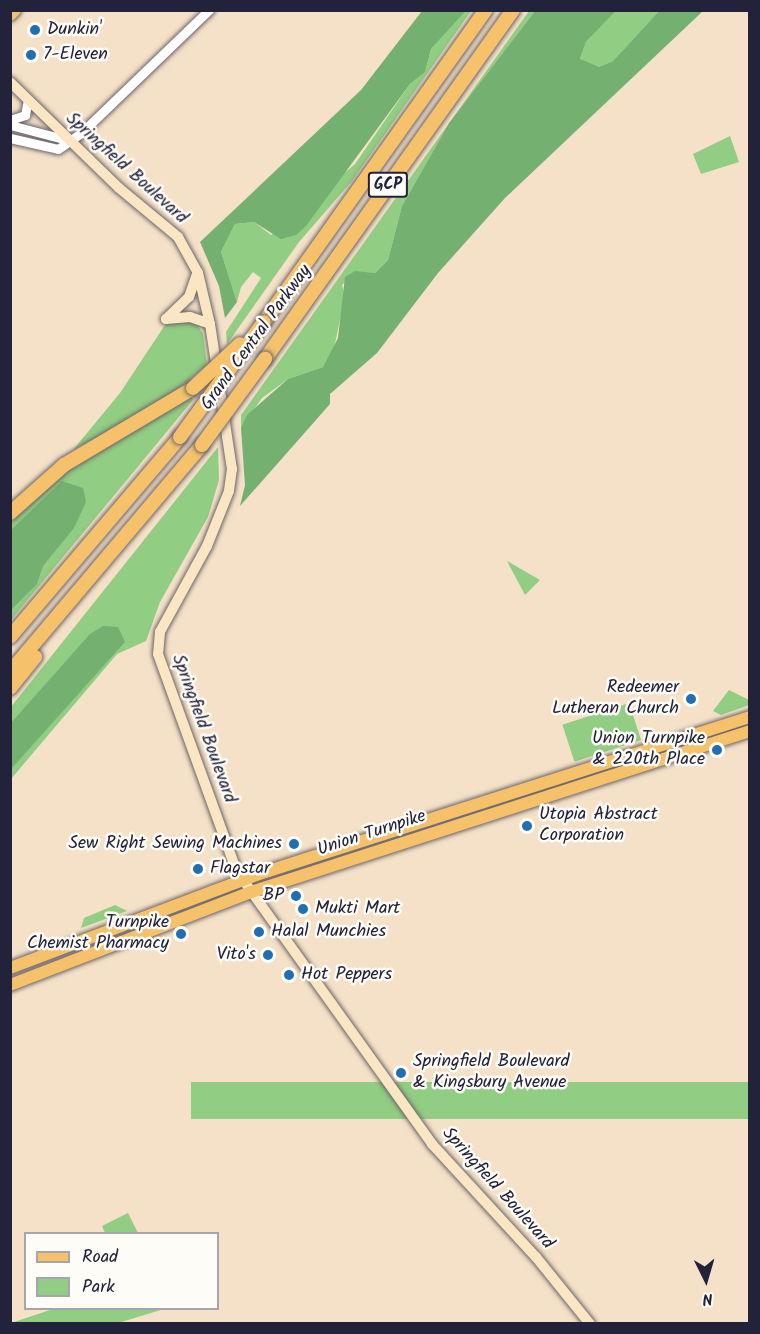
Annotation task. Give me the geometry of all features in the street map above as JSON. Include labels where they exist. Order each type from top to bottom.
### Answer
[{"type":"highway","name":"Grand Central Parkway","points":[[10,637],[180,437],[486,10]]},
{"type":"highway","name":"Grand Central Parkway","points":[[10,672],[137,525],[202,445],[513,10]]},
{"type":"highway","points":[[10,513],[64,465],[193,388],[264,322]]},
{"type":"highway","points":[[10,688],[137,525]]},
{"type":"main road","points":[[10,15],[15,10]]},
{"type":"main road","name":"Springfield Boulevard","points":[[10,82],[70,141],[178,237],[198,273],[210,324],[232,469],[230,491],[207,546],[160,632],[158,654],[232,860],[251,892],[432,1144],[536,1257],[590,1323]]},
{"type":"main road","points":[[198,273],[189,297],[166,319],[190,317],[210,324]]},
{"type":"main road","name":"Union Turnpike","points":[[10,968],[243,880],[750,717]]},
{"type":"main road","name":"Union Turnpike","points":[[10,985],[251,892],[750,731]]},
{"type":"street","points":[[10,138],[58,149],[70,141],[209,10]]},
{"type":"street","points":[[10,123],[25,115],[28,100]]},
{"type":"street","points":[[10,123],[70,141]]},
{"type":"green space","points":[[422,11],[466,11],[431,49],[425,72],[410,84],[306,226],[296,235],[281,239],[254,222],[235,224],[221,252],[237,302],[225,318],[219,286],[200,242],[361,90]]},
{"type":"green space","points":[[466,11],[471,11],[352,181],[299,242],[227,344],[226,332],[261,278],[253,272],[241,287],[237,302],[221,252],[235,224],[254,222],[271,235],[355,164],[410,84],[425,72],[431,49]]},
{"type":"green space","points":[[529,11],[535,11],[451,120]]},
{"type":"green space","points":[[535,11],[616,11],[586,42],[580,59],[599,67],[613,61],[659,11],[703,11],[505,198],[438,273],[377,353],[330,394],[330,404],[240,506],[245,485],[241,428],[247,415],[288,379],[323,367],[338,338],[345,277],[355,271],[375,273],[388,260],[402,206],[449,123]]},
{"type":"green space","points":[[616,11],[659,11],[613,61],[599,67],[589,66],[580,59],[586,42]]},
{"type":"green space","points":[[448,124],[402,206],[388,260],[375,273],[355,272],[342,285],[345,297],[333,352],[323,367],[288,379],[262,398],[241,428],[241,415]]},
{"type":"green space","points":[[730,136],[739,162],[701,174],[693,154]]},
{"type":"green space","points":[[186,320],[197,324],[203,334],[207,365],[159,405],[73,450],[120,393],[165,325]]},
{"type":"green space","points":[[190,394],[193,400],[11,620],[11,521],[60,472],[149,423]]},
{"type":"green space","points":[[218,447],[219,480],[208,517],[160,602],[146,641],[117,654],[11,779],[10,708]]},
{"type":"green space","points":[[62,481],[83,488],[86,502],[74,528],[43,566],[37,584],[11,610],[11,530]]},
{"type":"green space","points":[[507,561],[540,580],[525,595]]},
{"type":"green space","points":[[103,626],[118,627],[125,642],[11,769],[11,723],[90,634]]},
{"type":"green space","points":[[729,690],[749,700],[749,705],[721,715],[713,711]]},
{"type":"green space","points":[[629,703],[641,740],[574,762],[562,725]]},
{"type":"green space","points":[[115,905],[127,911],[81,928],[84,918]]},
{"type":"green space","points":[[191,1082],[749,1082],[749,1119],[191,1119]]},
{"type":"green space","points":[[128,1213],[138,1232],[105,1232],[102,1226]]},
{"type":"green space","points":[[50,1310],[161,1310],[118,1323],[11,1323]]},
{"type":"place","name":"Dunkin'","points":[[35,30]]},
{"type":"place","name":"7-Eleven","points":[[31,55]]},
{"type":"place","name":"Redeemer Lutheran Church","points":[[691,699]]},
{"type":"place","name":"Union Turnpike & 220th Place","points":[[717,750]]},
{"type":"place","name":"Utopia Abstract Corporation","points":[[527,826]]},
{"type":"place","name":"Sew Right Sewing Machines","points":[[294,844]]},
{"type":"place","name":"Flagstar","points":[[198,869]]},
{"type":"place","name":"BP","points":[[296,896]]},
{"type":"place","name":"Mukti Mart","points":[[303,909]]},
{"type":"place","name":"Halal Munchies","points":[[259,932]]},
{"type":"place","name":"Turnpike Chemist Pharmacy","points":[[181,934]]},
{"type":"place","name":"Vito's","points":[[268,955]]},
{"type":"place","name":"Hot Peppers","points":[[289,975]]},
{"type":"place","name":"Springfield Boulevard & Kingsbury Avenue","points":[[401,1073]]}]
